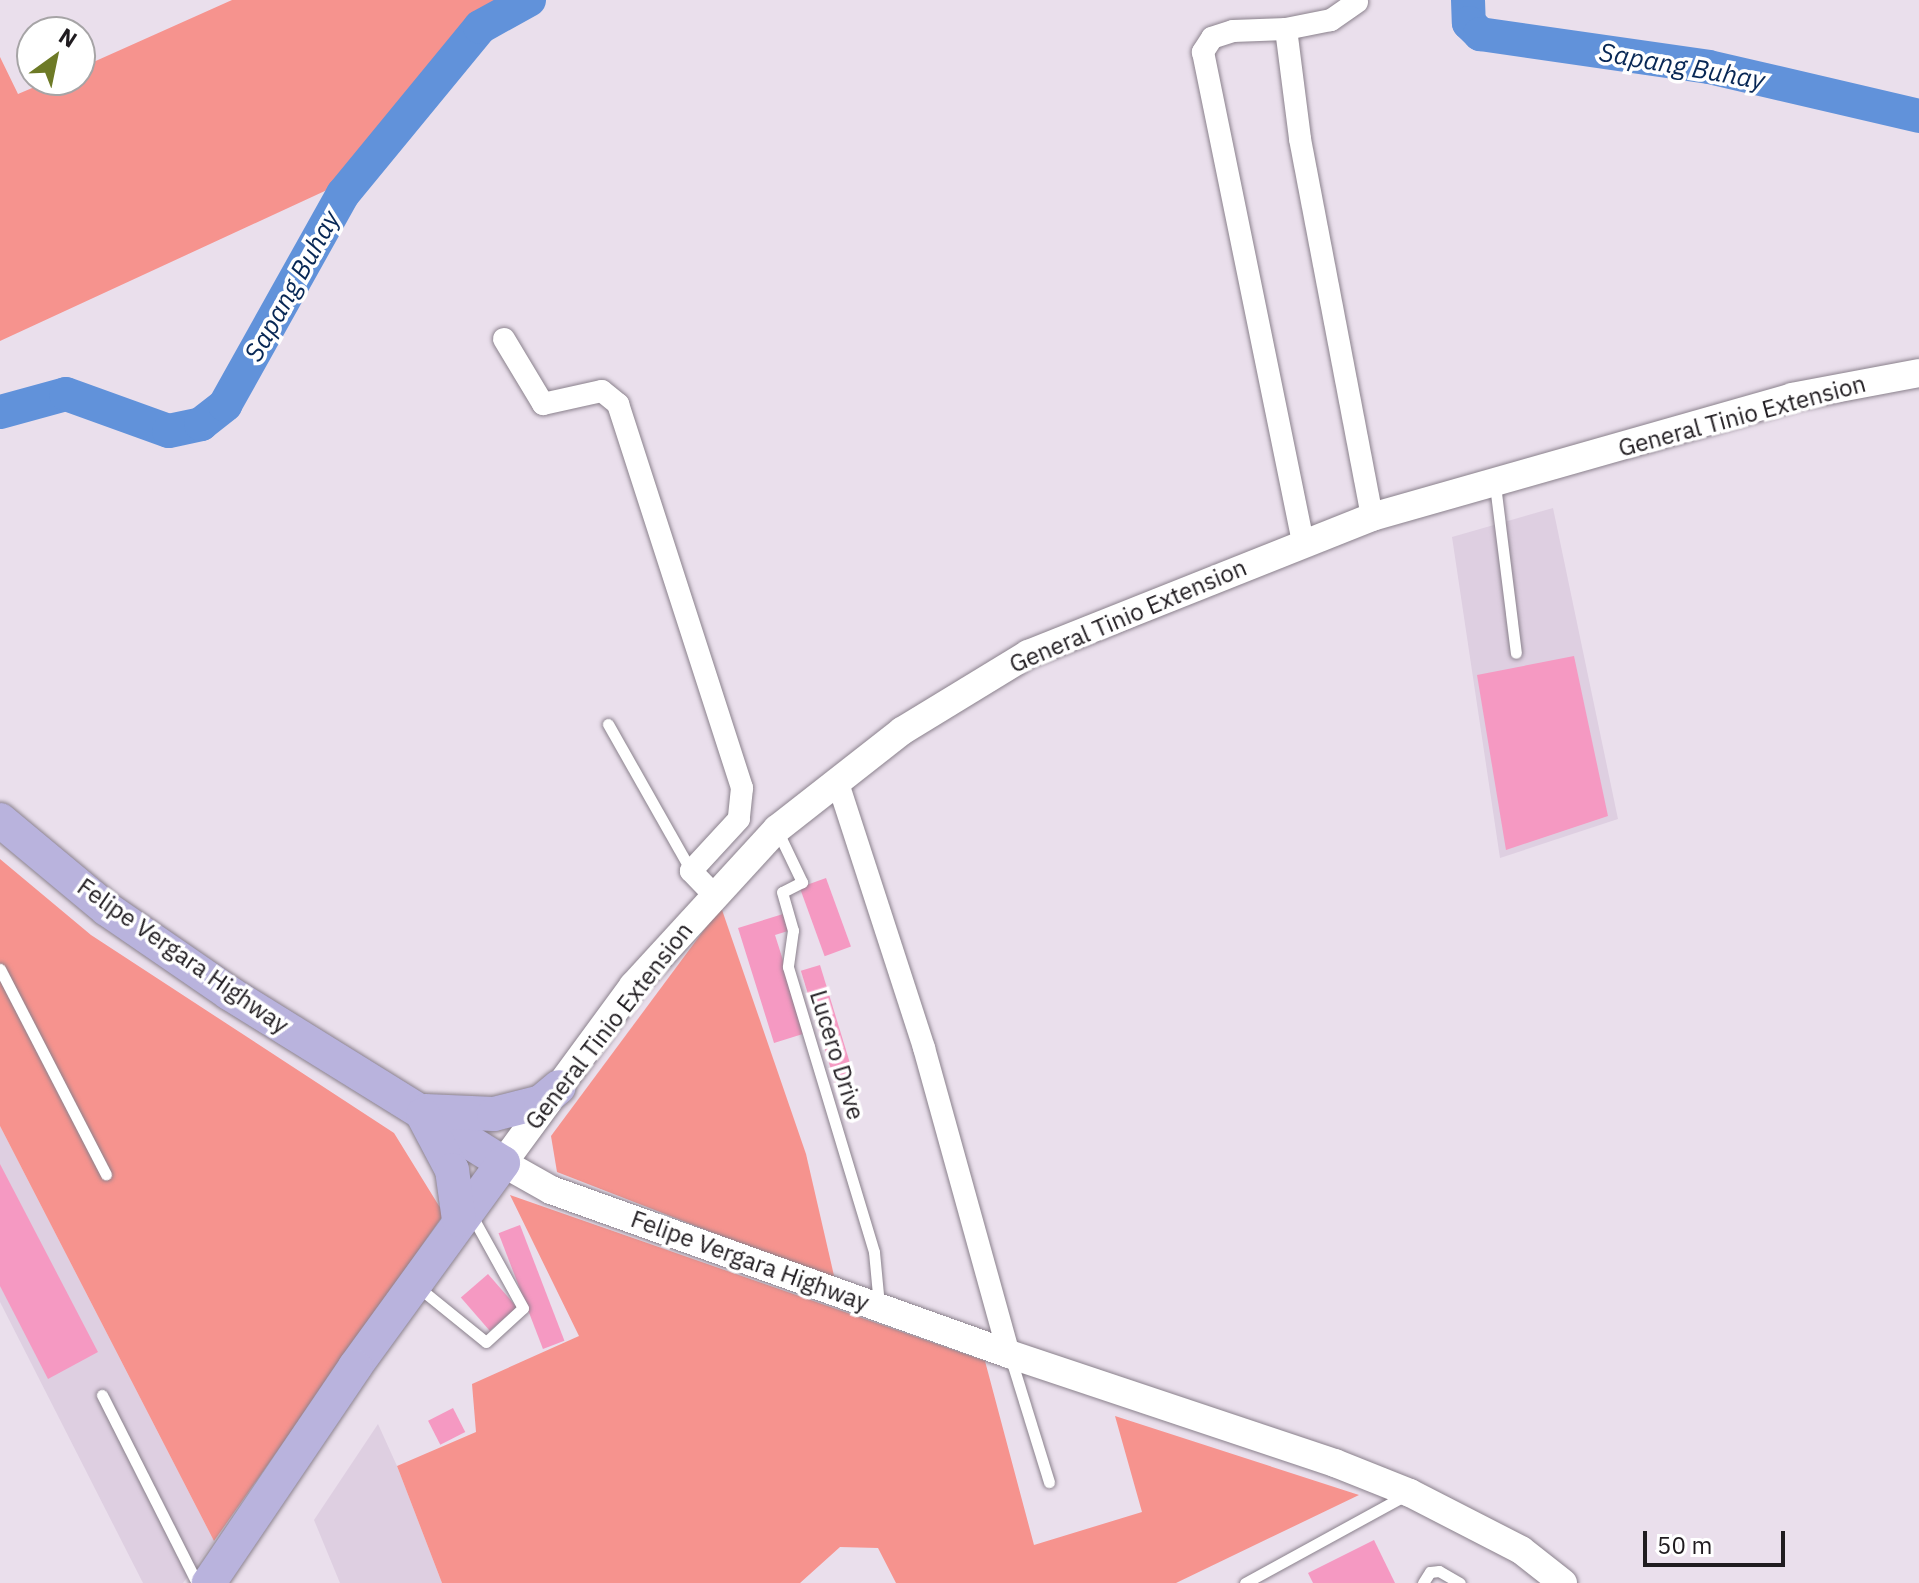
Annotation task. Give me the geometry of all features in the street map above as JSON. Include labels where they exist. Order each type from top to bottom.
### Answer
[{"type":"main road","name":"Felipe Vergara Highway","points":[[0,820],[156,942],[503,1163]]},
{"type":"main road","points":[[421,1111],[494,1114],[541,1102],[559,1087]]},
{"type":"main road","points":[[421,1111],[452,1170],[463,1214]]},
{"type":"main road","name":"General Tinio Extension","points":[[209,1583],[414,1283],[503,1163]]},
{"type":"street","points":[[1303,542],[1203,52],[1212,38],[1233,31],[1286,29],[1331,20],[1357,2]]},
{"type":"street","points":[[1286,29],[1300,139],[1372,517]]},
{"type":"street","points":[[504,339],[543,404],[602,391],[618,404],[745,803],[739,819],[691,871],[713,894]]},
{"type":"street","name":"General Tinio Extension","points":[[503,1163],[633,986],[713,894],[777,829],[902,731],[1028,654],[1372,517],[1495,485],[1792,397],[1919,373]]},
{"type":"street","points":[[837,780],[924,1048],[1009,1354]]},
{"type":"street","name":"Felipe Vergara Highway","points":[[503,1163],[551,1190],[1009,1354],[1335,1463],[1410,1493],[1521,1550],[1563,1583]]},
{"type":"lane","points":[[1495,485],[1516,653]]},
{"type":"lane","points":[[608,724],[691,871]]},
{"type":"lane","name":"Lucero Drive","points":[[777,829],[802,882],[782,892],[793,930],[788,967],[874,1252],[879,1307]]},
{"type":"lane","points":[[0,969],[106,1174]]},
{"type":"lane","points":[[414,1283],[486,1342],[523,1308],[463,1214]]},
{"type":"lane","points":[[1009,1354],[1049,1482]]},
{"type":"lane","points":[[102,1395],[197,1583]]},
{"type":"lane","points":[[1245,1583],[1410,1493]]},
{"type":"lane","points":[[1423,1583],[1430,1572],[1439,1571],[1460,1583]]},
{"type":"shaded area","points":[[232,0],[509,0],[465,24],[327,190],[0,341],[0,57],[16,96],[96,96],[96,61]]},
{"type":"shaded area","points":[[1553,508],[1618,819],[1500,858],[1452,537]]},
{"type":"shaded area","points":[[0,859],[91,935],[394,1133],[444,1214],[214,1541],[0,1126]]},
{"type":"shaded area","points":[[721,907],[806,1154],[835,1280],[557,1172],[551,1136]]},
{"type":"shaded area","points":[[0,1126],[214,1541],[183,1583],[143,1583],[0,1302]]},
{"type":"shaded area","points":[[510,1195],[985,1361],[1034,1545],[1142,1512],[1115,1416],[1359,1495],[1176,1583],[896,1583],[878,1548],[840,1547],[800,1583],[442,1583],[397,1466],[476,1432],[472,1384],[579,1336]]},
{"type":"shaded area","points":[[378,1424],[442,1583],[340,1583],[314,1520]]},
{"type":"building","points":[[1574,656],[1608,816],[1506,850],[1477,675]]},
{"type":"building","points":[[826,878],[851,947],[825,956],[800,888]]},
{"type":"building","points":[[783,914],[788,931],[775,935],[806,1033],[774,1043],[738,928]]},
{"type":"building","points":[[820,965],[854,1077],[835,1083],[801,971]]},
{"type":"building","points":[[0,1164],[98,1352],[48,1379],[0,1286]]},
{"type":"building","points":[[520,1225],[564,1341],[543,1349],[499,1233]]},
{"type":"building","points":[[488,1274],[517,1307],[490,1331],[461,1298]]},
{"type":"building","points":[[453,1408],[465,1432],[440,1445],[428,1421]]},
{"type":"building","points":[[1374,1540],[1395,1583],[1313,1583],[1308,1573]]},
{"type":"waterway","name":"Sapang Buhay","points":[[0,412],[66,394],[169,431],[201,424],[225,405],[343,194],[480,27],[529,0]]},
{"type":"waterway","name":"Sapang Buhay","points":[[1468,0],[1469,23],[1480,34],[1709,67],[1919,116]]}]
